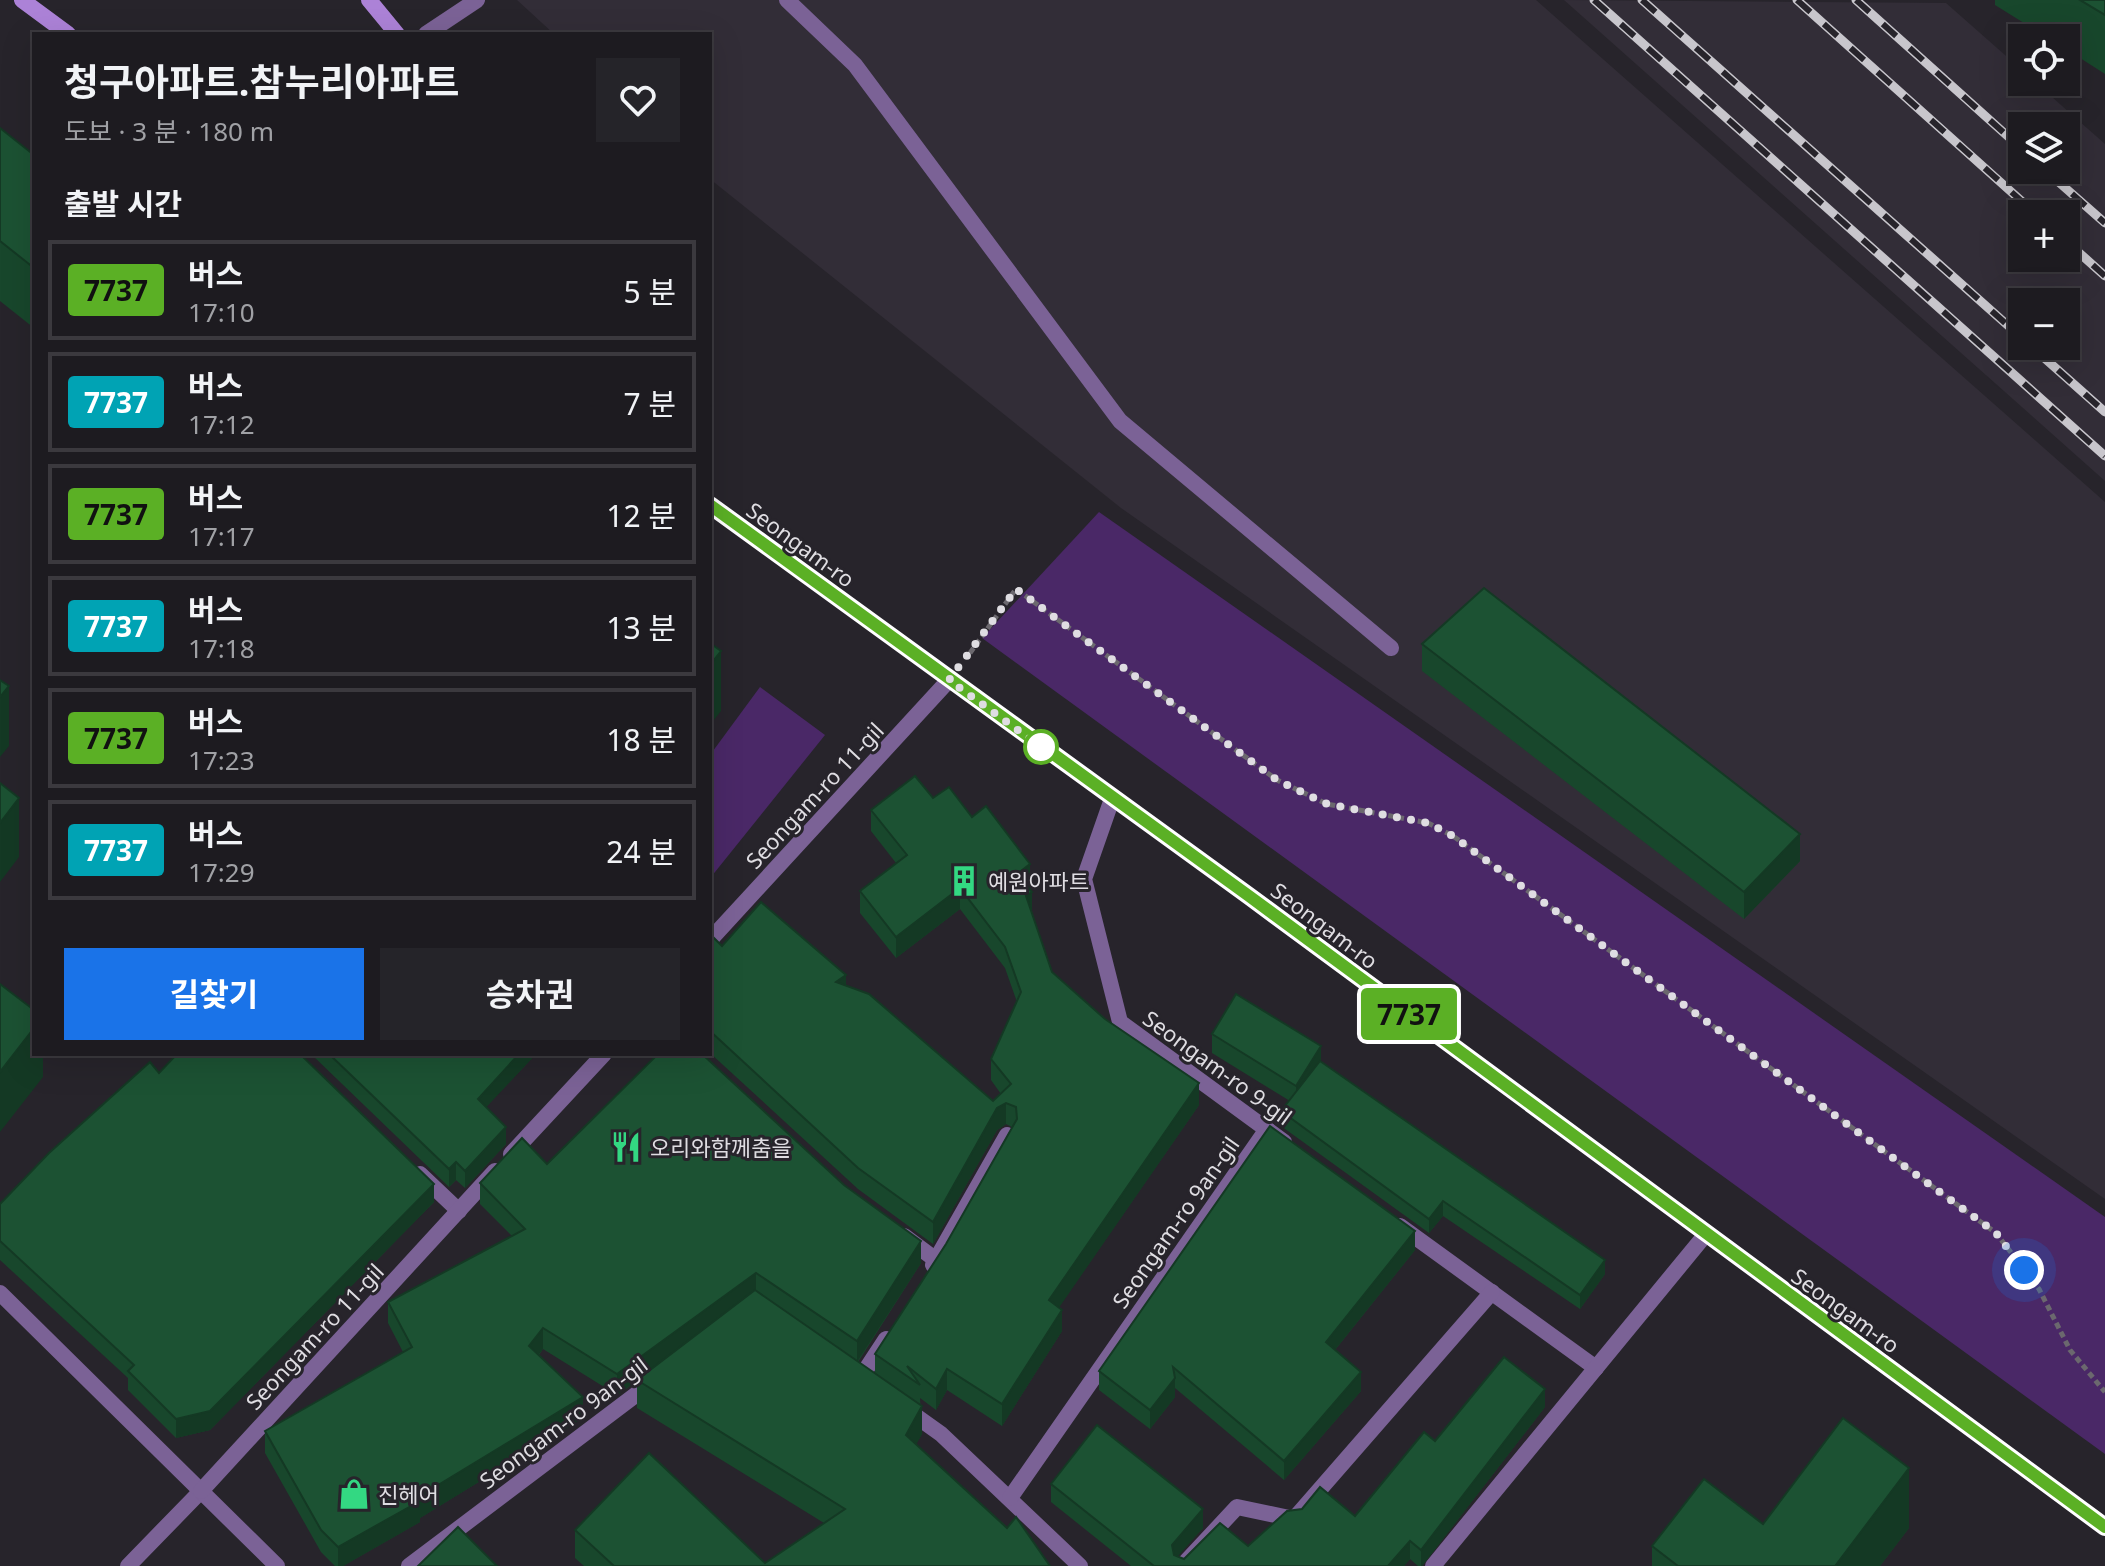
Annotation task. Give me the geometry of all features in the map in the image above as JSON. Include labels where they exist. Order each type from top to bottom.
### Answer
[{"type":"main road","points":[[22,0],[65,32]]},
{"type":"main road","points":[[369,0],[395,32]]},
{"type":"main road","name":"Seongam-ro","points":[[712,506],[2105,1527]]},
{"type":"street","points":[[429,32],[477,0]]},
{"type":"street","points":[[787,0],[855,65],[1120,421],[1391,648]]},
{"type":"street","name":"Seongam-ro 11-gil","points":[[712,938],[949,680]]},
{"type":"street","name":"Seongam-ro 9-gil","points":[[1112,799],[1084,879],[1120,1022],[1304,1156]]},
{"type":"street","name":"Seongam-ro 11-gil","points":[[128,1566],[602,1056]]},
{"type":"street","name":"Seongam-ro 9an-gil","points":[[1010,1498],[1267,1129]]},
{"type":"street","points":[[919,1286],[1007,1135]]},
{"type":"street","points":[[404,1159],[459,1211]]},
{"type":"street","points":[[1392,1220],[1596,1368]]},
{"type":"street","points":[[888,1224],[936,1260]]},
{"type":"street","points":[[1433,1566],[1706,1234]]},
{"type":"street","points":[[1182,1566],[1237,1507],[1294,1519],[1492,1292]]},
{"type":"street","points":[[0,1293],[277,1566]]},
{"type":"street","points":[[861,1377],[894,1325]]},
{"type":"street","name":"Seongam-ro 9an-gil","points":[[409,1566],[668,1370]]},
{"type":"street","points":[[895,1401],[941,1434],[1080,1566]]},
{"type":"path","points":[[949,680],[1016,589],[1277,780],[1327,804],[1428,823],[1453,836],[1996,1233],[2039,1289],[2070,1350],[2105,1392]]},
{"type":"shaded area","points":[[517,0],[1536,0],[2105,502],[2105,1199],[1121,508],[712,181],[712,32],[552,32]]},
{"type":"shaded area","points":[[1564,0],[1946,3],[2008,58],[2008,96],[2051,96],[2069,112],[2008,112],[2008,184],[2080,184],[2080,122],[2105,144],[2105,481]]},
{"type":"shaded area","points":[[1099,512],[2105,1217],[2105,1454],[982,638]]},
{"type":"shaded area","points":[[760,687],[825,735],[712,876],[712,752]]},
{"type":"building","points":[[2080,0],[2105,0],[2105,15]]},
{"type":"building","points":[[0,128],[32,153],[32,266],[0,241]]},
{"type":"building","points":[[1484,588],[1800,834],[1744,892],[1422,644]]},
{"type":"building","points":[[712,644],[721,651],[712,662]]},
{"type":"building","points":[[0,680],[9,686],[0,697]]},
{"type":"building","points":[[915,776],[933,798],[949,787],[972,817],[986,806],[1030,864],[1017,874],[1032,892],[1026,896],[1052,972],[1105,1019],[1199,1083],[1049,1300],[1062,1310],[1002,1404],[947,1369],[936,1389],[907,1366],[920,1385],[875,1354],[946,1244],[1017,1119],[1016,1107],[1006,1103],[997,1108],[933,1222],[858,1168],[712,1033],[712,936],[722,946],[761,902],[846,975],[836,982],[869,994],[993,1101],[1011,1084],[991,1059],[1021,992],[1005,947],[960,888],[896,937],[860,891],[907,855],[871,810]]},
{"type":"building","points":[[0,783],[19,798],[0,823]]},
{"type":"building","points":[[0,984],[32,1008],[32,1031],[0,1072]]},
{"type":"building","points":[[1236,994],[1321,1046],[1296,1086],[1212,1034]]},
{"type":"building","points":[[175,1056],[302,1056],[434,1184],[210,1411],[176,1419],[128,1371],[134,1365],[0,1241],[0,1204],[49,1153],[150,1062],[159,1073]]},
{"type":"building","points":[[331,1056],[517,1056],[478,1099],[506,1127],[465,1171],[456,1162],[449,1169]]},
{"type":"building","points":[[656,1056],[704,1056],[844,1185],[921,1241],[857,1341],[756,1273],[617,1374],[543,1328],[529,1346],[583,1397],[417,1498],[420,1501],[338,1547],[321,1530],[265,1431],[412,1347],[388,1302],[525,1229],[480,1183],[522,1138],[547,1164]]},
{"type":"building","points":[[1320,1061],[1605,1260],[1580,1295],[1443,1201],[1429,1219],[1281,1111]]},
{"type":"building","points":[[1270,1126],[1415,1231],[1326,1342],[1361,1372],[1284,1461],[1173,1367],[1175,1378],[1150,1410],[1099,1371]]},
{"type":"building","points":[[755,1290],[922,1406],[906,1435],[1007,1528],[1016,1517],[1050,1566],[614,1566],[575,1530],[649,1453],[765,1563],[845,1509],[637,1380]]},
{"type":"building","points":[[1504,1357],[1545,1389],[1421,1550],[1410,1541],[1388,1566],[1154,1566],[1051,1484],[1097,1425],[1203,1509],[1172,1545],[1174,1555],[1184,1559],[1220,1523],[1248,1546],[1287,1511],[1302,1509],[1320,1487],[1355,1516],[1424,1432],[1435,1441]]},
{"type":"building","points":[[1843,1418],[1909,1468],[1837,1566],[1678,1566],[1652,1546],[1704,1479],[1763,1524]]},
{"type":"building","points":[[458,1527],[497,1566],[418,1566]]},
{"type":"railway","points":[[1594,0],[2105,456]]},
{"type":"railway","points":[[1642,0],[2008,326]]},
{"type":"railway","points":[[1797,0],[2020,200]]},
{"type":"railway","points":[[1856,0],[2008,136]]},
{"type":"railway","points":[[2061,184],[2105,223]]},
{"type":"railway","points":[[2080,254],[2105,276]]},
{"type":"railway","points":[[2047,360],[2105,412]]},
{"type":"bus line","name":"7737","points":[[712,506],[1249,896],[2105,1527]]},
{"type":"place","name":"예원아파트","points":[[964,881]]},
{"type":"place","name":"오리와함께춤을","points":[[626,1147]]},
{"type":"place","name":"진헤어","points":[[354,1494]]},
{"type":"route","points":[[1041,747],[949,680],[1016,589],[1277,780],[1327,804],[1428,823],[1453,836],[1996,1233],[2024,1270]]}]
